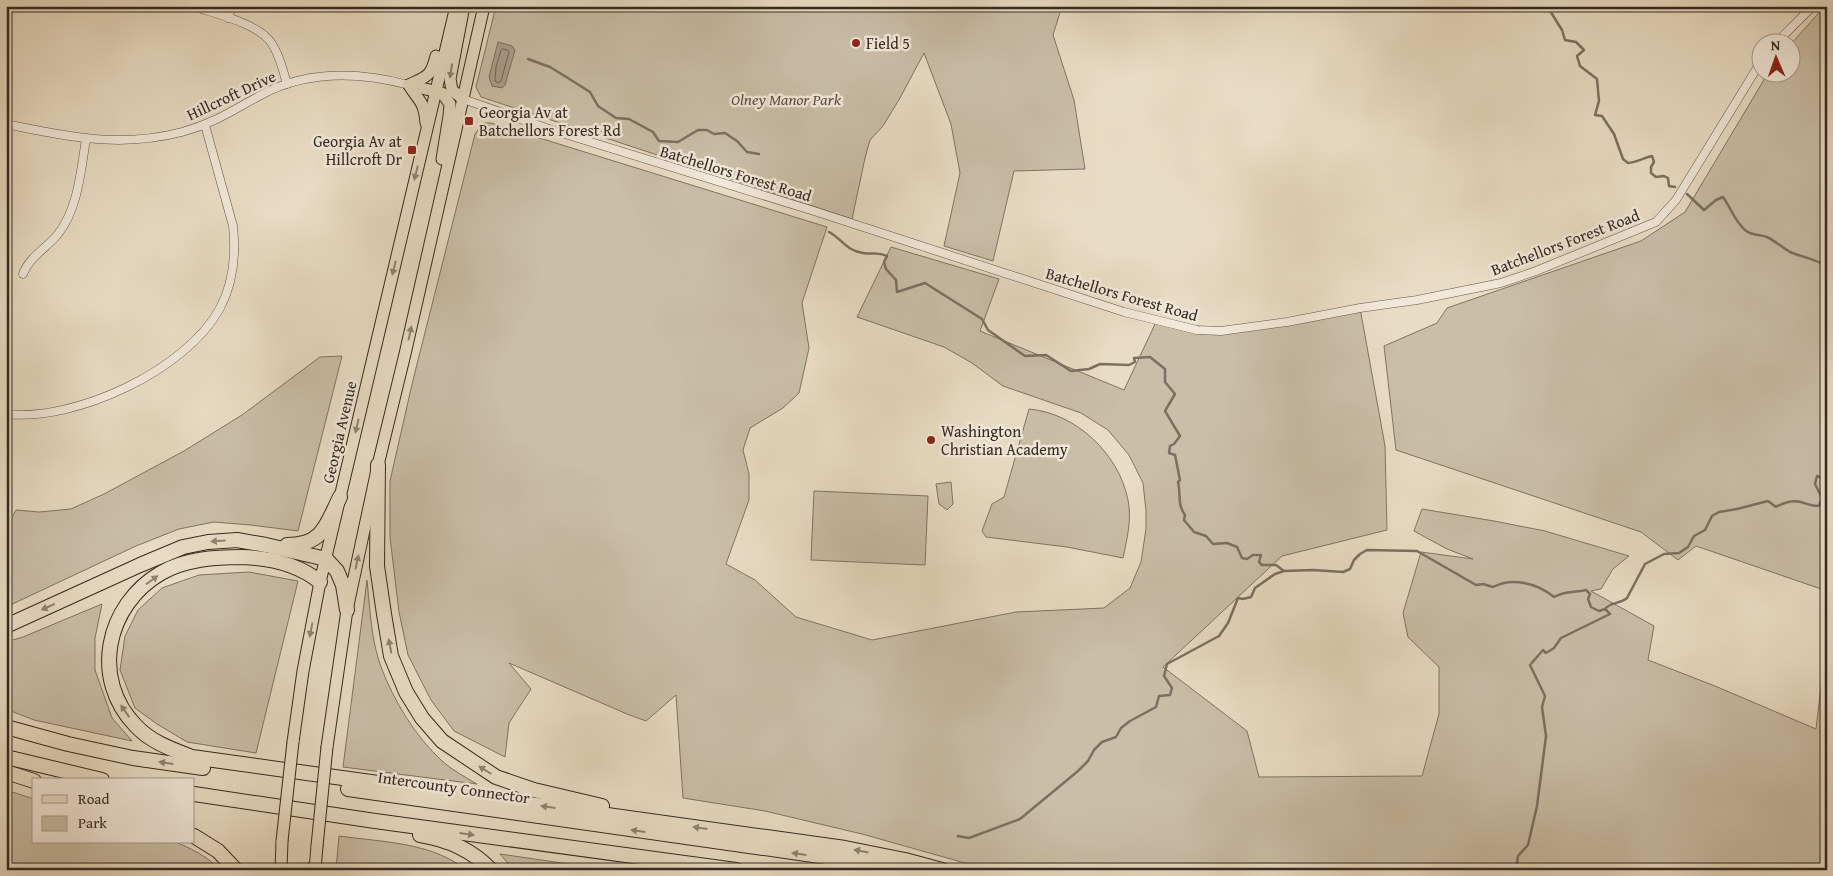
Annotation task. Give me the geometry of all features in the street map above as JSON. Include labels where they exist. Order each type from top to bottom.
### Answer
[{"type":"highway","points":[[378,465],[377,566],[391,656],[406,692],[422,718],[442,741],[496,777],[534,790],[666,823]]},
{"type":"highway","points":[[266,545],[305,544],[313,540],[324,530],[340,497]]},
{"type":"highway","points":[[6,626],[183,547],[208,542],[237,540],[326,559],[337,571],[343,585],[347,610]]},
{"type":"highway","points":[[320,582],[309,573],[292,565],[254,558],[220,557],[190,561],[162,572],[143,586],[127,602],[116,622],[110,646],[108,670],[113,691],[124,710],[136,726],[158,744],[192,757],[845,848],[905,860],[942,870]]},
{"type":"highway","name":"Intercounty Connector","points":[[6,727],[68,744],[133,758],[834,858],[899,870]]},
{"type":"highway","points":[[6,757],[94,778]]},
{"type":"highway","points":[[6,765],[57,778]]},
{"type":"highway","points":[[6,772],[32,780]]},
{"type":"highway","points":[[195,794],[375,821],[736,870]]},
{"type":"highway","points":[[195,802],[425,836],[456,845],[476,857],[491,870]]},
{"type":"highway","points":[[195,837],[218,851],[236,870]]},
{"type":"main road","name":"Georgia Avenue","points":[[281,870],[282,841],[293,742],[303,671],[320,582],[456,6]]},
{"type":"main road","points":[[463,99],[452,90],[450,79],[464,6]]},
{"type":"main road","points":[[315,869],[326,747],[347,610],[378,465],[484,6]]},
{"type":"main road","points":[[409,85],[432,72],[438,51],[452,19]]},
{"type":"main road","points":[[409,85],[442,93],[448,100],[450,109],[438,179],[432,231]]},
{"type":"main road","points":[[409,85],[414,94],[422,101],[427,129]]},
{"type":"street","points":[[193,6],[258,30],[268,39],[277,54],[287,84]]},
{"type":"street","points":[[228,18],[232,6]]},
{"type":"street","points":[[1787,32],[1813,6]]},
{"type":"street","name":"Hillcroft Drive","points":[[6,124],[86,139],[116,140],[164,136],[205,125],[262,94],[287,84],[325,76],[346,75],[389,80],[409,85]]},
{"type":"street","name":"Batchellors Forest Road","points":[[463,99],[552,130],[814,211],[1124,312],[1197,330],[1221,331],[1287,322],[1501,283],[1536,271],[1656,222],[1676,200],[1750,79]]},
{"type":"street","points":[[6,414],[29,415],[46,413],[82,405],[115,392],[150,374],[179,353],[203,332],[221,307],[232,276],[235,242],[233,226],[205,125]]},
{"type":"street","points":[[23,274],[26,265],[58,234],[67,220],[75,196],[86,139]]},
{"type":"green space","name":"Olney Manor Park","points":[[496,6],[1062,6],[1053,35],[1074,100],[1085,169],[1014,171],[993,261],[944,246],[960,173],[951,124],[924,53],[883,126],[870,140],[852,219],[481,97],[476,87]]},
{"type":"green space","points":[[1825,6],[1827,591],[1696,546],[1678,560],[1641,532],[1396,450],[1384,346],[1437,323],[1447,308],[1641,241],[1685,212],[1763,82],[1800,82],[1800,34]]},
{"type":"green space","points":[[483,123],[491,123],[827,227],[802,303],[809,348],[799,393],[783,408],[750,428],[743,450],[749,474],[749,500],[726,564],[755,580],[796,617],[872,640],[1016,612],[1104,608],[1130,588],[1141,562],[1146,529],[1143,483],[1129,455],[1108,430],[1081,413],[1003,386],[972,363],[944,347],[857,317],[891,247],[999,279],[980,331],[1124,390],[1157,320],[1221,331],[1360,308],[1385,446],[1387,530],[1282,556],[1163,667],[1247,731],[1259,777],[1422,776],[1439,714],[1439,667],[1408,637],[1403,613],[1421,552],[1473,559],[1447,549],[1414,531],[1422,509],[1545,531],[1629,556],[1613,569],[1601,589],[1591,591],[1654,626],[1648,660],[1816,729],[1827,636],[1827,870],[990,870],[862,834],[765,811],[683,798],[676,695],[646,721],[509,663],[531,689],[509,723],[505,757],[454,731],[431,700],[408,655],[399,612],[390,537],[390,481],[413,380],[475,134]]},
{"type":"green space","points":[[342,356],[298,531],[214,522],[179,529],[136,546],[6,607],[6,529],[16,510],[39,512],[71,509],[104,494],[184,451],[242,415],[320,357]]},
{"type":"green space","points":[[1029,409],[1063,418],[1079,427],[1105,452],[1115,467],[1123,483],[1129,507],[1128,529],[1123,558],[1067,547],[986,537],[982,531],[992,504],[1004,497]]},
{"type":"green space","points":[[951,482],[953,504],[947,510],[939,504],[936,484]]},
{"type":"green space","points":[[814,491],[928,496],[925,565],[811,560]]},
{"type":"green space","points":[[249,572],[298,581],[256,753],[187,742],[157,724],[135,708],[120,670],[125,636],[138,610],[162,588],[199,575]]},
{"type":"green space","points":[[367,580],[375,646],[386,680],[399,705],[414,729],[432,751],[450,767],[477,784],[343,767]]},
{"type":"green space","points":[[102,604],[95,638],[95,670],[112,718],[132,741],[34,720],[6,709],[6,642],[23,637]]},
{"type":"green space","points":[[6,790],[32,798],[32,844],[180,844],[199,853],[220,870],[6,870]]},
{"type":"green space","points":[[339,836],[389,842],[422,849],[453,861],[466,870],[336,870]]},
{"type":"green space","points":[[500,854],[610,870],[514,870]]},
{"type":"water","points":[[498,42],[512,46],[515,50],[505,85],[502,88],[492,86],[489,77]]},
{"type":"waterway","points":[[1547,6],[1562,30],[1565,40],[1576,42],[1584,50],[1577,56],[1580,66],[1597,79],[1599,101],[1595,115],[1602,116],[1614,134],[1623,159],[1628,163],[1652,156],[1654,162],[1651,167],[1651,173],[1656,177],[1664,176],[1668,178],[1669,186],[1675,187]]},
{"type":"waterway","points":[[528,59],[550,67],[571,80],[590,92],[598,106],[616,118],[629,119],[653,132],[659,141],[678,142],[698,130],[707,130],[714,134],[725,133],[737,141],[747,152],[759,154]]},
{"type":"waterway","points":[[1687,194],[1704,210],[1723,197],[1738,222],[1748,232],[1767,237],[1790,252],[1827,266]]},
{"type":"waterway","points":[[829,232],[857,252],[887,256],[884,262],[886,269],[896,280],[897,292],[925,283],[982,319],[988,330],[1025,356],[1046,355],[1071,371],[1089,369],[1100,364],[1129,365],[1135,362],[1134,358],[1150,357],[1165,369],[1165,382],[1175,394],[1165,411],[1180,436],[1170,446],[1169,453],[1175,455],[1180,480],[1178,482],[1180,503],[1185,515],[1184,520],[1194,532],[1206,536],[1213,544],[1227,543],[1237,547],[1242,558],[1247,559],[1253,555],[1261,555],[1259,562],[1262,565],[1276,565],[1284,571]]},
{"type":"waterway","points":[[1516,870],[1518,856],[1528,845],[1537,806],[1546,736],[1542,707],[1545,696],[1530,665],[1543,650],[1546,653],[1554,648],[1561,638],[1610,614],[1605,609],[1627,598],[1645,564],[1664,554],[1679,553],[1688,547],[1694,536],[1705,530],[1712,516],[1719,512],[1768,501],[1776,507],[1795,501],[1819,506],[1822,498],[1815,484],[1817,476],[1827,480]]},
{"type":"waterway","points":[[958,836],[969,838],[1020,819],[1078,771],[1102,742],[1116,737],[1121,728],[1130,721],[1156,707],[1159,696],[1170,695],[1172,688],[1164,676],[1167,664],[1219,636],[1228,623],[1238,598],[1251,597],[1255,588],[1275,574],[1284,571],[1313,570],[1343,572],[1350,569],[1354,560],[1367,550],[1417,551],[1476,585],[1483,584],[1493,587],[1508,582],[1524,583],[1540,588],[1554,597],[1566,592],[1586,590],[1590,594],[1588,599],[1591,607],[1599,611],[1605,609]]},
{"type":"place","name":"Field 5","points":[[856,43]]},
{"type":"place","name":"Georgia Av at Batchellors Forest Rd","points":[[469,121]]},
{"type":"place","name":"Georgia Av at Hillcroft Dr","points":[[412,150]]},
{"type":"place","name":"Washington Christian Academy","points":[[931,440]]}]
